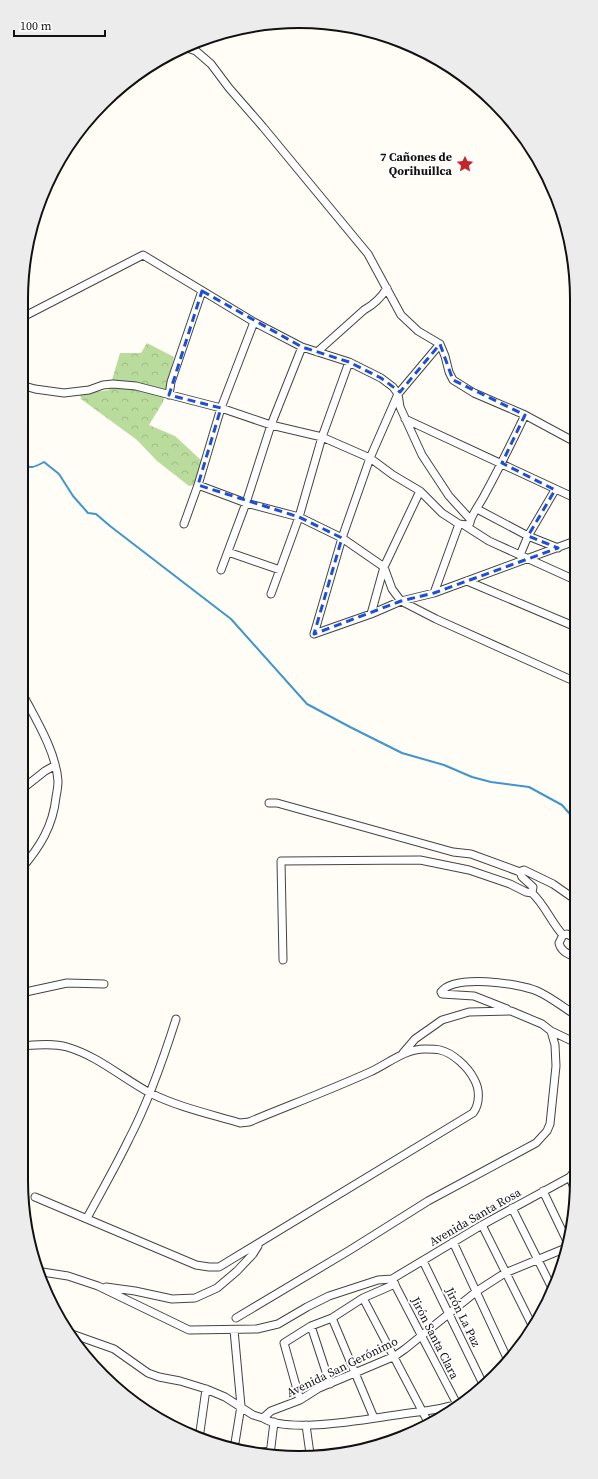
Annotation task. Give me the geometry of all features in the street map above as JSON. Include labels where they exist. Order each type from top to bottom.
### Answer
[{"type":"street","points":[[193,50],[211,64],[229,88],[368,254],[401,315],[418,331],[440,344],[453,380],[474,393],[525,415],[570,439]]},
{"type":"street","points":[[28,314],[143,256],[254,322],[302,347],[349,362],[381,378],[393,387],[398,394],[400,407],[422,455],[449,496],[470,519]]},
{"type":"street","points":[[316,352],[364,310],[374,305],[381,298],[387,288]]},
{"type":"street","points":[[169,395],[171,382],[202,291]]},
{"type":"street","points":[[184,524],[198,485],[221,408],[254,322]]},
{"type":"street","points":[[440,344],[398,394],[370,458],[342,538],[314,634],[371,614],[401,601],[434,593],[570,543]]},
{"type":"street","points":[[221,570],[246,503],[271,425],[302,347]]},
{"type":"street","points":[[271,594],[299,517],[322,436],[349,362]]},
{"type":"street","points":[[28,387],[64,393],[89,390],[103,385],[123,384],[136,386],[221,408],[271,425],[322,436],[370,458],[420,492],[442,513],[489,541],[570,578]]},
{"type":"street","points":[[461,524],[467,525],[470,523],[470,519],[478,509],[525,415]]},
{"type":"street","points":[[405,419],[570,496]]},
{"type":"street","points":[[198,485],[246,503],[299,517],[342,538],[384,567],[392,589],[401,601],[436,619],[570,679]]},
{"type":"street","points":[[520,555],[528,536],[555,490]]},
{"type":"street","points":[[371,614],[384,567],[420,492]]},
{"type":"street","points":[[478,509],[528,536],[558,548]]},
{"type":"street","points":[[434,593],[461,524]]},
{"type":"street","points":[[228,552],[280,570]]},
{"type":"street","points":[[466,581],[570,624]]},
{"type":"street","points":[[28,705],[51,751],[58,782],[55,809],[50,825],[35,854],[28,862]]},
{"type":"street","points":[[28,784],[54,766]]},
{"type":"street","points":[[269,803],[277,803],[453,852],[471,854],[520,872],[524,870],[553,884],[570,896]]},
{"type":"street","points":[[283,960],[281,861],[420,860],[469,870],[532,893],[540,900],[554,925],[563,935],[567,934],[570,936]]},
{"type":"street","points":[[520,872],[522,877],[532,887],[532,893]]},
{"type":"street","points":[[563,935],[559,943],[560,948],[570,954]]},
{"type":"street","points":[[570,1012],[536,991],[507,983],[472,981],[447,987],[441,992],[442,994],[474,996],[542,1024],[551,1031],[570,1040]]},
{"type":"street","points":[[28,991],[67,982],[104,984]]},
{"type":"street","points":[[28,1046],[46,1045],[66,1047],[84,1054],[150,1093],[183,1106],[240,1123],[249,1122],[372,1071],[403,1053],[415,1039],[442,1020],[469,1012],[511,1011]]},
{"type":"street","points":[[87,1218],[130,1138],[163,1061],[176,1019]]},
{"type":"street","points":[[236,1318],[350,1250],[428,1201],[536,1142],[547,1131],[550,1124],[556,1066],[555,1045],[551,1031]]},
{"type":"street","points":[[35,1197],[196,1265],[209,1268],[219,1267],[473,1113],[476,1108],[478,1093],[476,1082],[472,1074],[453,1056],[440,1050],[428,1049],[403,1053]]},
{"type":"street","name":"Avenida Santa Rosa","points":[[300,1400],[284,1343],[311,1326],[332,1318],[394,1281],[423,1261],[482,1225],[570,1177]]},
{"type":"street","points":[[543,1191],[564,1236]]},
{"type":"street","points":[[512,1208],[549,1283]]},
{"type":"street","points":[[482,1225],[530,1322]]},
{"type":"street","points":[[453,1242],[506,1355]]},
{"type":"street","points":[[98,1286],[135,1291],[172,1299],[194,1298],[216,1288],[237,1271],[253,1254],[259,1244]]},
{"type":"street","name":"Avenida San Gerónimo","points":[[263,1418],[271,1411],[300,1400],[319,1388],[395,1356],[477,1291],[505,1272],[561,1250]]},
{"type":"street","name":"Jirón La Paz","points":[[423,1261],[481,1381]]},
{"type":"street","points":[[44,1272],[68,1276],[98,1286],[189,1330],[257,1329],[278,1324],[329,1296],[378,1280],[394,1281]]},
{"type":"street","name":"Jirón Santa Clara","points":[[394,1281],[456,1401]]},
{"type":"street","points":[[364,1298],[426,1419]]},
{"type":"street","points":[[332,1318],[374,1418]]},
{"type":"street","points":[[311,1326],[330,1384]]},
{"type":"street","points":[[234,1330],[241,1406],[235,1443]]},
{"type":"street","points":[[79,1337],[114,1349],[148,1373],[206,1389],[225,1397],[254,1415],[274,1422],[306,1425],[355,1422],[446,1407]]},
{"type":"street","points":[[200,1432],[206,1389]]},
{"type":"street","points":[[270,1449],[274,1422]]},
{"type":"street","points":[[306,1425],[310,1450]]},
{"type":"highlighted area","points":[[202,291],[302,347],[349,362],[381,378],[400,392],[440,344],[453,380],[525,415],[502,463],[555,490],[528,536],[558,548],[434,593],[401,601],[314,634],[342,538],[299,517],[198,485],[221,408],[169,395]]},
{"type":"green space","points":[[147,343],[174,357],[163,402],[149,425],[175,436],[203,462],[194,485],[189,486],[157,461],[137,440],[81,399],[80,394],[109,390],[120,353],[141,353]]},
{"type":"waterway","points":[[28,466],[32,467],[44,462],[59,474],[73,496],[88,513],[96,514],[231,619],[307,704],[402,753],[444,765],[472,777],[491,782],[529,787],[562,805],[570,814]]},
{"type":"place","name":"7 Cañones de Qorihuillca","points":[[465,164]]}]
